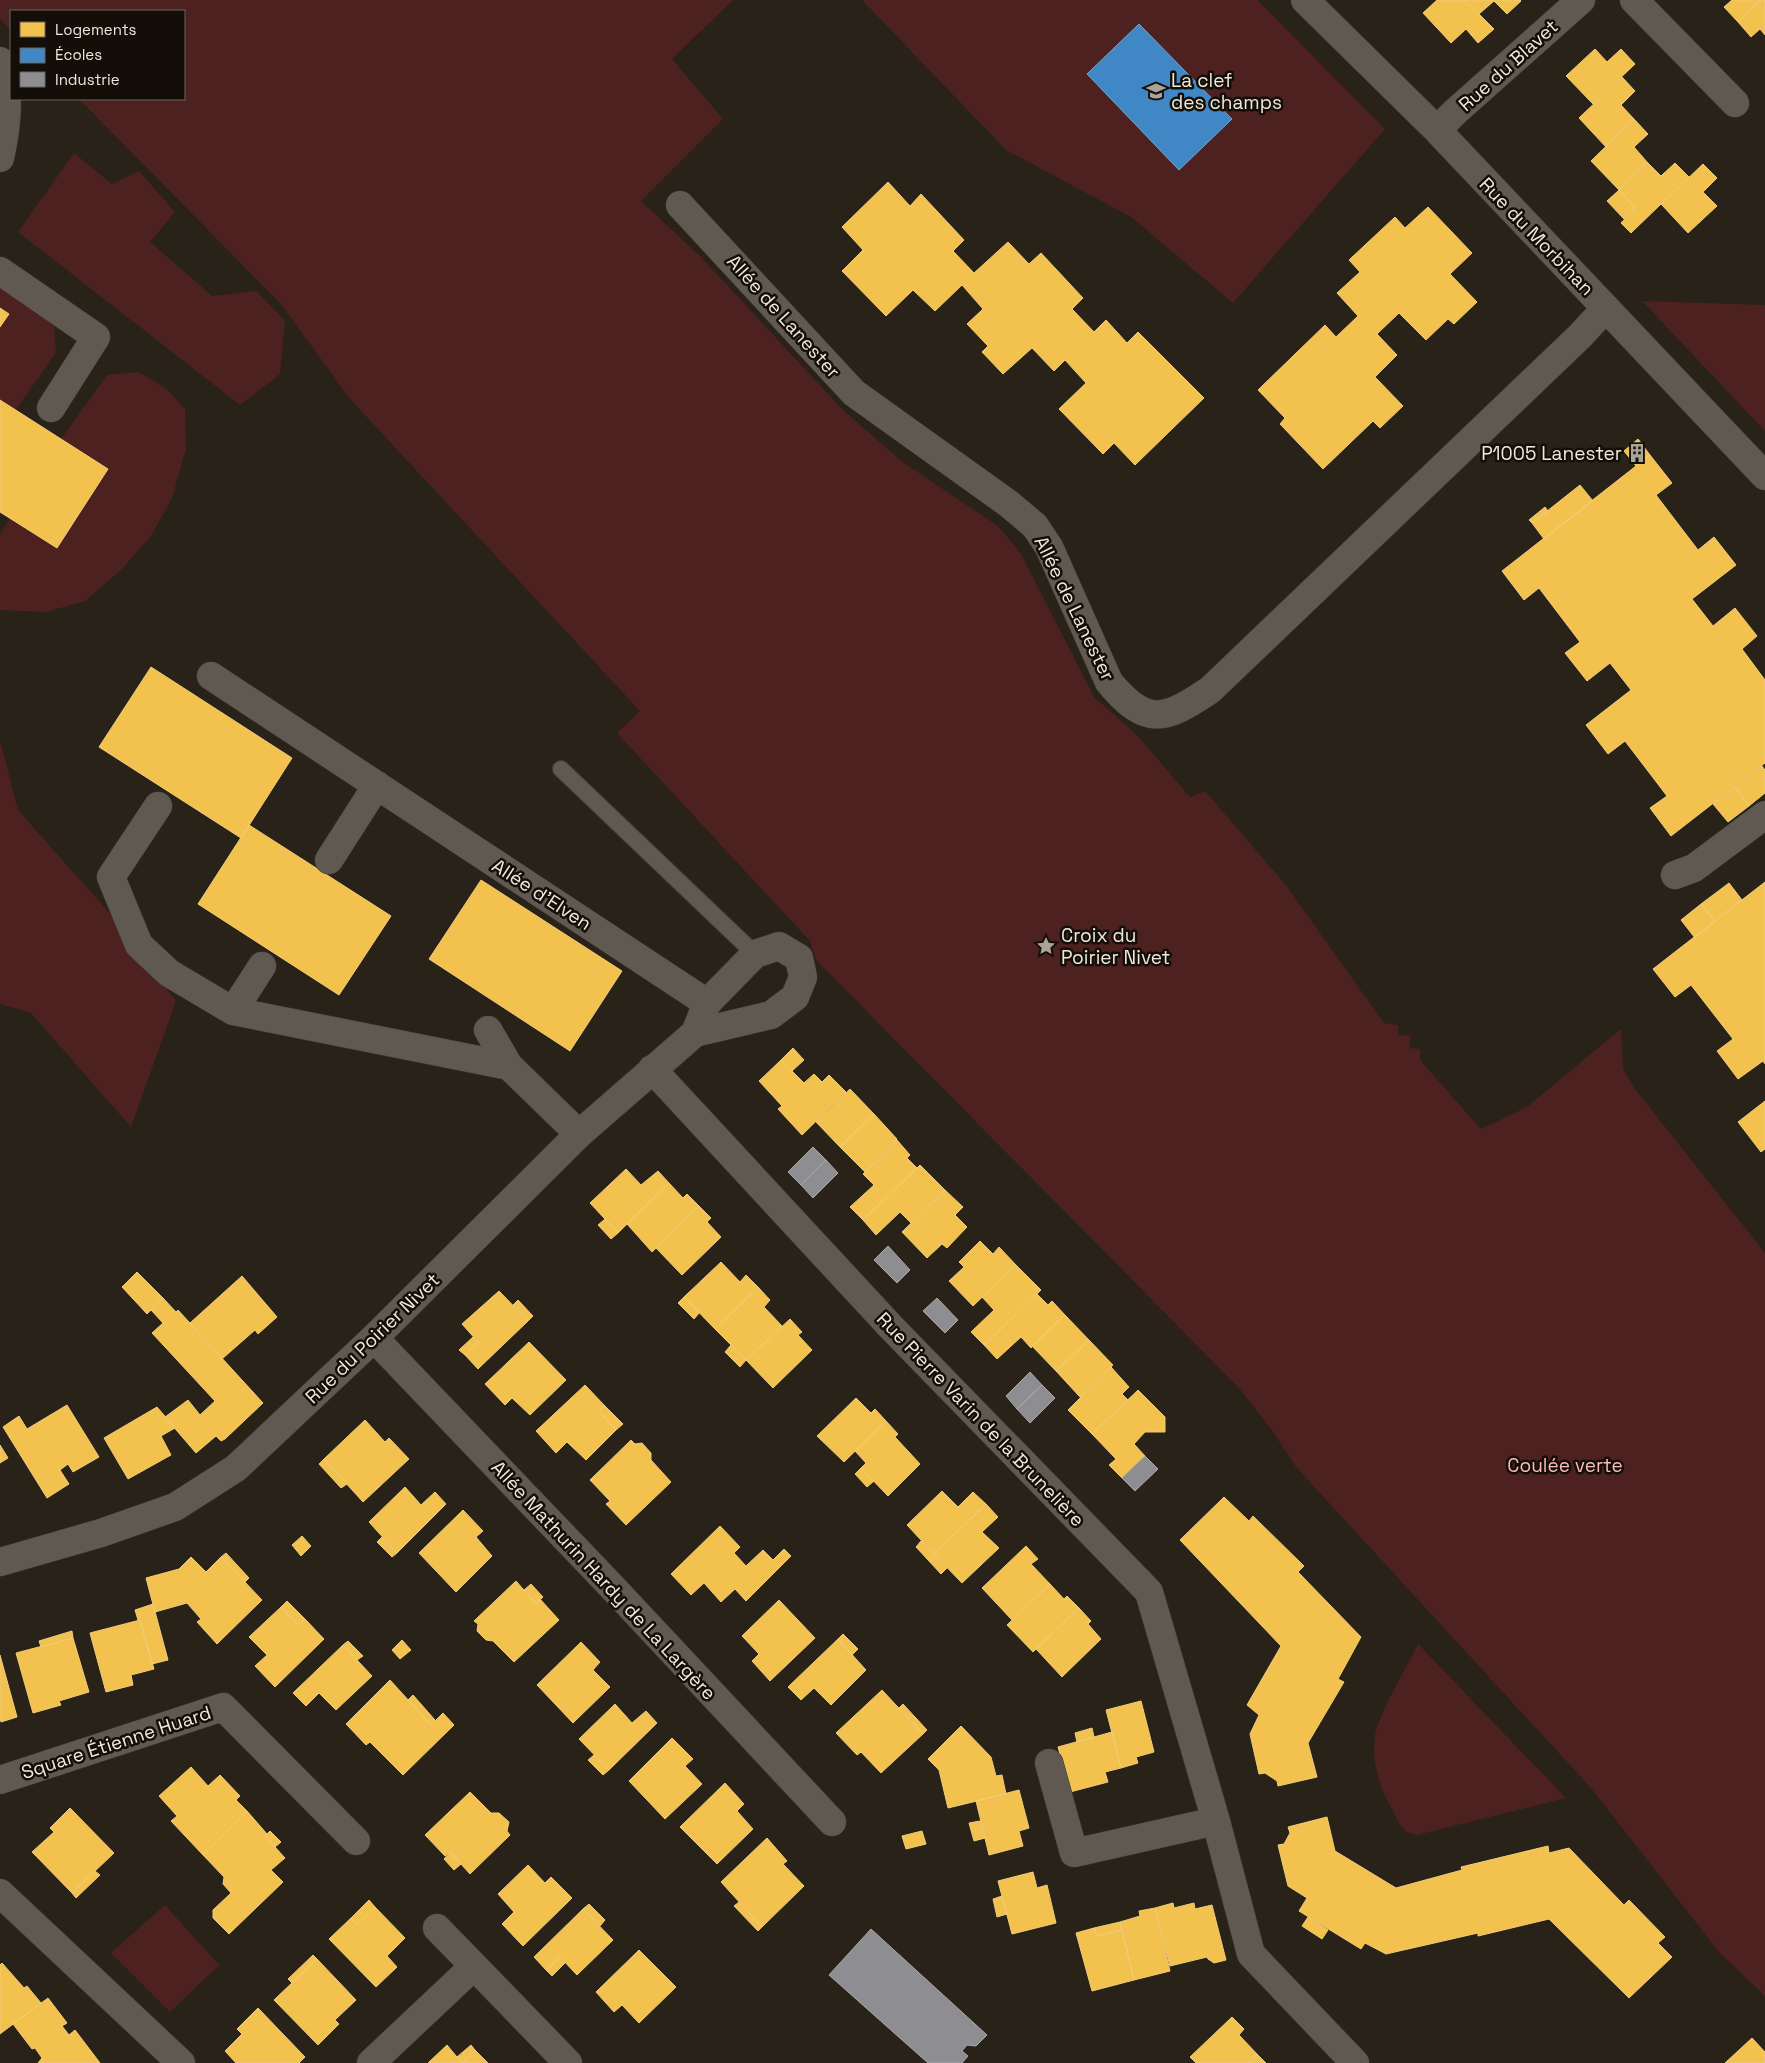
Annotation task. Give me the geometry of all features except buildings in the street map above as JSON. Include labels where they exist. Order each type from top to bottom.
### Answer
[{"type":"street","name":"Rue du Morbihan","points":[[1305,0],[1437,130],[1765,476]]},
{"type":"street","name":"Rue du Blavet","points":[[1437,130],[1581,0]]},
{"type":"street","points":[[1634,0],[1735,102]]},
{"type":"street","points":[[0,61],[5,77],[7,107],[5,136],[0,158]]},
{"type":"street","name":"Allée de Lanester","points":[[680,205],[854,393],[1009,504],[1035,526],[1049,548],[1109,682],[1124,701],[1154,716],[1180,710],[1210,690],[1580,336],[1606,308]]},
{"type":"street","points":[[0,270],[96,337],[51,408]]},
{"type":"street","name":"Allée d'Elven","points":[[211,676],[707,1003]]},
{"type":"street","points":[[329,860],[377,785]]},
{"type":"street","points":[[158,806],[111,877],[139,945],[170,973],[234,1011],[509,1066]]},
{"type":"street","points":[[1675,875],[1694,868],[1765,815]]},
{"type":"street","points":[[779,946],[799,958],[803,977],[795,997],[771,1015],[695,1033],[707,1003],[755,954],[779,946]]},
{"type":"street","points":[[234,1011],[262,966]]},
{"type":"street","points":[[488,1030],[509,1066],[579,1134]]},
{"type":"street","name":"Rue du Poirier Nivet","points":[[0,1562],[101,1533],[175,1507],[236,1468],[374,1338],[579,1134],[695,1033]]},
{"type":"street","name":"Rue Pierre Varin de la Brunelière","points":[[652,1069],[890,1326],[1149,1592],[1216,1820],[1251,1954],[1355,2063]]},
{"type":"street","name":"Allée Mathurin Hardy de La Largère","points":[[374,1338],[614,1589],[832,1822]]},
{"type":"street","name":"Square Étienne Huard","points":[[0,1780],[223,1707],[356,1842]]},
{"type":"street","points":[[1049,1763],[1074,1853],[1216,1820]]},
{"type":"street","points":[[0,1893],[181,2063]]},
{"type":"street","points":[[437,1928],[568,2063]]},
{"type":"street","points":[[371,2063],[474,1966]]},
{"type":"lane","points":[[561,769],[755,954]]},
{"type":"green space","name":"Coulée verte","points":[[0,0],[733,0],[672,59],[723,119],[641,201],[701,257],[844,411],[904,463],[998,526],[1021,554],[1094,697],[1136,734],[1190,797],[1205,791],[1285,884],[1384,1023],[1398,1025],[1398,1035],[1411,1036],[1409,1048],[1420,1049],[1420,1060],[1481,1129],[1527,1107],[1621,1029],[1623,1069],[1635,1089],[1765,1253],[1765,1996],[1719,1952],[1591,1788],[1296,1467],[1271,1429],[1239,1388],[816,960],[810,941],[617,733],[640,711],[350,399],[281,304],[80,100],[185,100],[185,10],[10,10],[10,29],[0,19]]},
{"type":"green space","points":[[862,0],[1257,0],[1385,129],[1233,303],[1131,217],[1006,150]]},
{"type":"green space","points":[[74,153],[112,184],[139,171],[175,212],[150,242],[212,296],[256,291],[285,321],[280,374],[240,405],[18,232]]},
{"type":"green space","points":[[0,278],[38,307],[54,325],[56,352],[16,410],[0,400],[0,327],[9,314],[0,308]]},
{"type":"green space","points":[[1642,301],[1765,305],[1765,431]]},
{"type":"green space","points":[[139,372],[167,389],[185,409],[186,449],[172,498],[151,536],[122,569],[85,601],[46,612],[0,610],[0,534],[10,518],[58,547],[108,469],[61,439],[107,375]]},
{"type":"green space","points":[[0,740],[18,810],[112,916],[176,1001],[131,1127],[31,1013],[0,1004]]},
{"type":"green space","points":[[1418,1644],[1566,1798],[1417,1835],[1408,1832],[1402,1826],[1382,1790],[1374,1757],[1374,1745],[1375,1734],[1382,1714]]},
{"type":"green space","points":[[165,1905],[219,1965],[170,2012],[111,1953]]},
{"type":"place","name":"La clef des champs","points":[[1156,91]]},
{"type":"place","name":"P1005 Lanester","points":[[1637,453]]},
{"type":"place","name":"Croix du Poirier Nivet","points":[[1046,946]]}]
